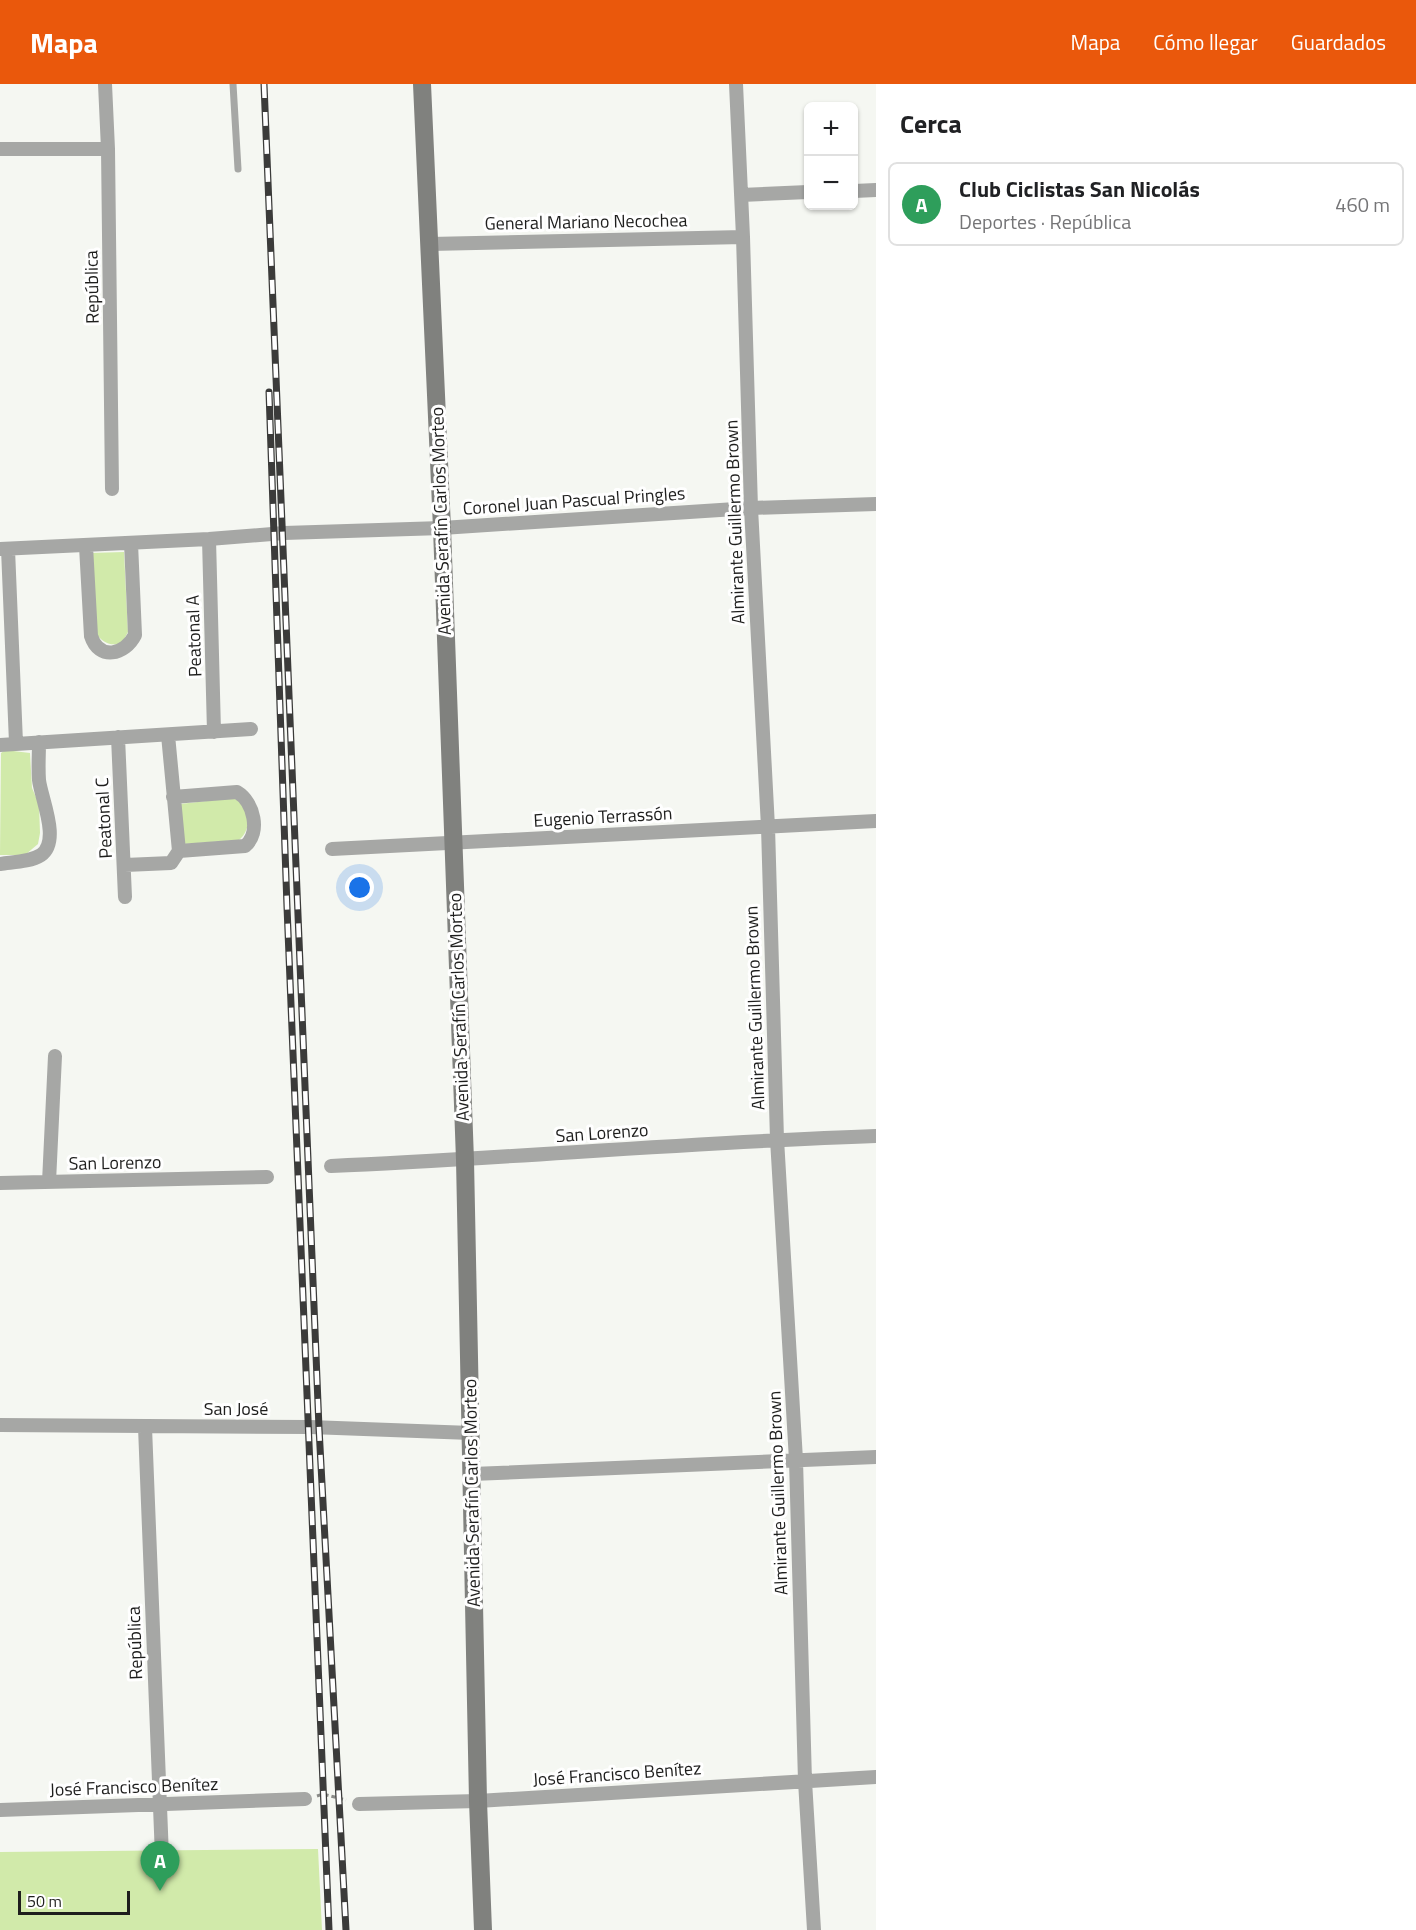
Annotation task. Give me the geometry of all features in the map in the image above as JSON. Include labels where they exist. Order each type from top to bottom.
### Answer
[{"type":"main road","name":"Avenida Serafín Carlos Morteo","points":[[422,84],[442,528],[465,1160],[478,1801],[483,1930]]},
{"type":"street","name":"República","points":[[105,84],[108,149],[112,489]]},
{"type":"street","name":"Almirante Guillermo Brown","points":[[736,84],[751,508],[768,827],[777,1139],[796,1460],[805,1781],[814,1930]]},
{"type":"street","points":[[0,149],[108,149]]},
{"type":"street","points":[[858,191],[876,190]]},
{"type":"street","points":[[741,195],[804,192]]},
{"type":"street","name":"General Mariano Necochea","points":[[430,244],[743,237]]},
{"type":"street","name":"Coronel Juan Pascual Pringles","points":[[4,549],[274,534],[442,528],[751,508],[876,504]]},
{"type":"street","name":"Peatonal A","points":[[209,539],[214,732]]},
{"type":"street","points":[[86,546],[91,636],[94,646],[100,651],[114,652],[130,645],[135,635],[131,543]]},
{"type":"street","points":[[4,549],[16,743]]},
{"type":"street","points":[[0,745],[252,729]]},
{"type":"street","points":[[125,865],[171,863],[179,850],[168,735]]},
{"type":"street","name":"Peatonal C","points":[[118,737],[125,897]]},
{"type":"street","points":[[0,864],[33,859],[43,854],[47,845],[48,817],[39,779],[39,742]]},
{"type":"street","points":[[173,797],[237,792],[245,797],[254,821],[254,834],[245,846],[179,850]]},
{"type":"street","name":"Eugenio Terrassón","points":[[332,849],[876,821]]},
{"type":"street","points":[[49,1182],[55,1056]]},
{"type":"street","name":"San Lorenzo","points":[[331,1166],[465,1160],[777,1139],[876,1136]]},
{"type":"street","name":"San Lorenzo","points":[[0,1183],[267,1177]]},
{"type":"street","name":"San José","points":[[0,1425],[310,1427],[471,1433]]},
{"type":"street","name":"República","points":[[145,1427],[162,1857]]},
{"type":"street","points":[[472,1474],[876,1457]]},
{"type":"street","name":"José Francisco Benítez","points":[[359,1804],[478,1801],[876,1777]]},
{"type":"street","name":"José Francisco Benítez","points":[[0,1810],[305,1799]]},
{"type":"lane","points":[[233,84],[238,169]]},
{"type":"path","points":[[305,1799],[323,1794],[339,1798]]},
{"type":"green space","points":[[124,552],[128,632],[122,643],[111,644],[97,635],[91,553]]},
{"type":"green space","points":[[5,750],[30,753],[32,788],[39,804],[40,833],[38,844],[25,855],[0,855],[1,753]]},
{"type":"green space","points":[[233,798],[243,806],[248,817],[246,830],[239,840],[184,844],[180,804]]},
{"type":"green space","points":[[318,1849],[322,1930],[0,1930],[0,1852]]},
{"type":"railway","points":[[264,84],[319,1428],[346,1930]]},
{"type":"railway","points":[[269,392],[287,907],[329,1930]]},
{"type":"place","name":"Club Ciclistas San Nicolás","points":[[160,1891]]}]
